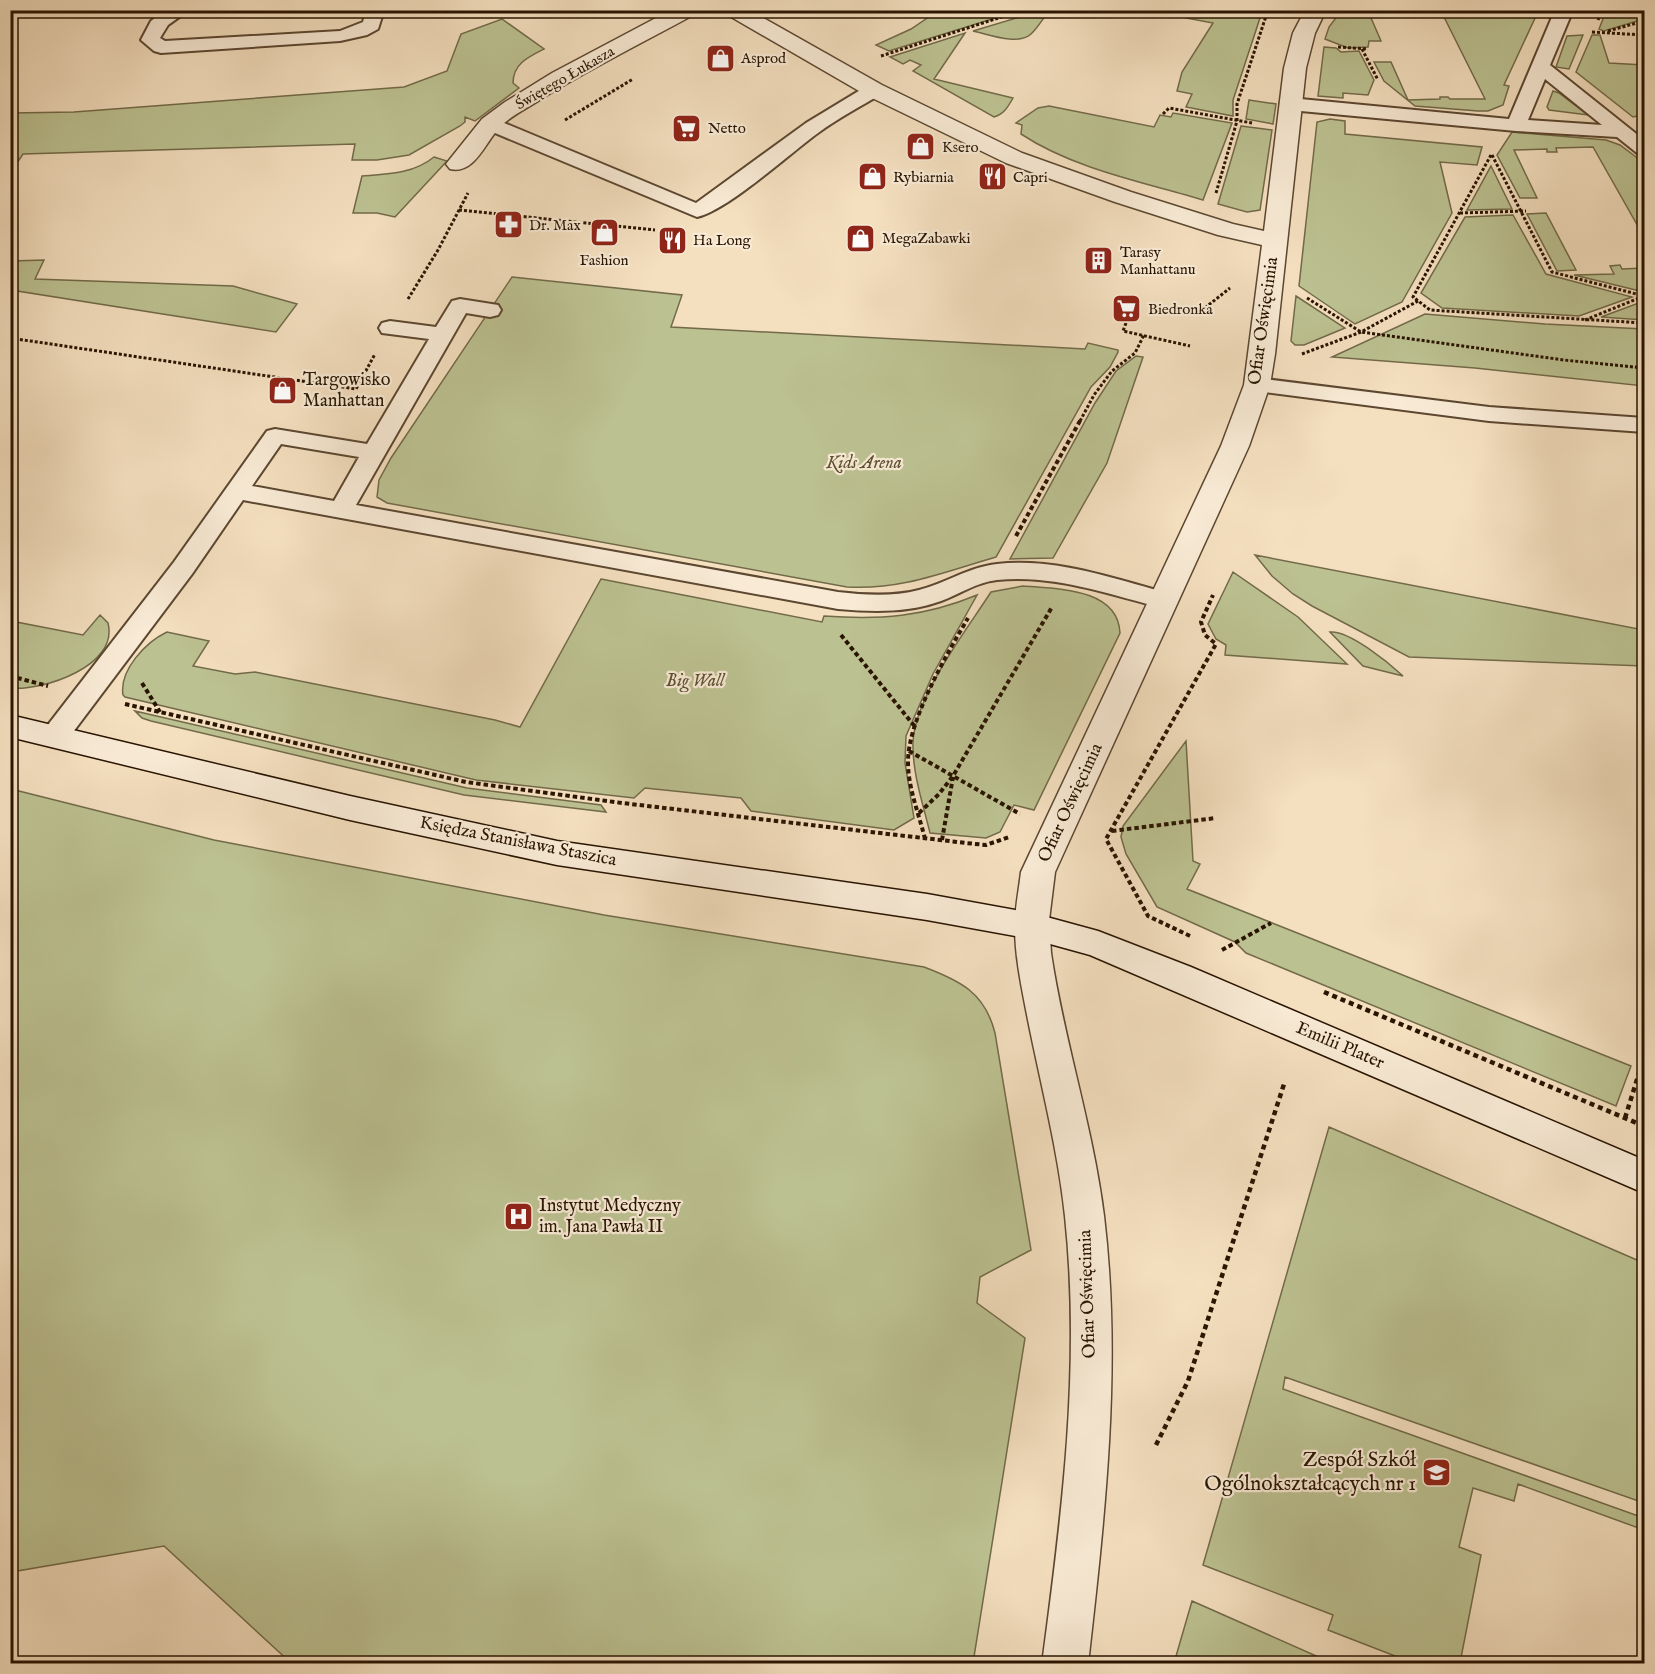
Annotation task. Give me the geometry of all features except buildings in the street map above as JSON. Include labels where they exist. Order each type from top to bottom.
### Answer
[{"type":"street","name":"Świętego Łukasza","points":[[459,164],[483,136],[490,124],[560,78],[688,10]]},
{"type":"street","points":[[733,10],[873,90],[1045,170],[1227,230],[1274,240]]},
{"type":"street","name":"Ofiar Oświęcimia","points":[[1065,1664],[1081,1529],[1088,1440],[1092,1359],[1091,1287],[1083,1205],[1038,980],[1032,926],[1038,872],[1234,446],[1269,386],[1274,240],[1289,129],[1290,104],[1299,50],[1304,33],[1316,10]]},
{"type":"street","name":"Księdza Stanisława Staszica","points":[[10,726],[351,808],[557,853],[927,907],[1032,926]]},
{"type":"street","name":"Emilii Plater","points":[[1032,926],[1098,944],[1179,977],[1644,1178]]},
{"type":"lane","points":[[180,10],[167,16],[152,31],[150,40],[161,47],[340,36],[361,32],[372,25],[376,17],[375,10]]},
{"type":"lane","points":[[1516,126],[1564,10]]},
{"type":"lane","points":[[1540,66],[1644,149]]},
{"type":"lane","points":[[490,124],[697,211],[724,194],[813,127],[873,90]]},
{"type":"lane","points":[[1290,104],[1516,126],[1623,132]]},
{"type":"lane","points":[[342,509],[460,306],[490,310]]},
{"type":"lane","points":[[390,328],[443,334]]},
{"type":"lane","points":[[1269,386],[1489,414],[1644,425]]},
{"type":"lane","points":[[54,736],[238,491],[275,436],[374,452]]},
{"type":"lane","points":[[238,491],[850,603],[889,603],[922,598],[978,576],[996,572],[1030,571],[1085,581],[1162,600]]},
{"type":"path","points":[[880,56],[1023,10]]},
{"type":"path","points":[[1216,195],[1237,121],[1237,104],[1268,10]]},
{"type":"path","points":[[1605,32],[1644,21]]},
{"type":"path","points":[[1329,44],[1347,50],[1368,49]]},
{"type":"path","points":[[1362,49],[1378,80],[1375,88]]},
{"type":"path","points":[[528,141],[640,75]]},
{"type":"path","points":[[1163,114],[1169,108],[1289,129]]},
{"type":"path","points":[[1644,296],[1552,272],[1523,211],[1491,154],[1413,297],[1430,310],[1581,321],[1644,323]]},
{"type":"path","points":[[10,338],[356,389],[438,250],[469,192]]},
{"type":"path","points":[[459,210],[661,230]]},
{"type":"path","points":[[1459,213],[1523,211]]},
{"type":"path","points":[[1201,311],[1232,287]]},
{"type":"path","points":[[1299,292],[1361,332],[1564,360],[1644,368]]},
{"type":"path","points":[[1581,321],[1644,296]]},
{"type":"path","points":[[1269,386],[1284,361],[1361,332],[1418,301]]},
{"type":"path","points":[[1126,323],[1123,331],[1190,346]]},
{"type":"path","points":[[925,839],[908,764],[909,751],[942,664],[1094,395],[1112,371],[1135,353],[1144,335]]},
{"type":"path","points":[[1191,936],[1148,916],[1106,839],[1216,644],[1205,635],[1201,622],[1214,592]]},
{"type":"path","points":[[919,813],[939,794],[953,776],[1039,626],[1059,599]]},
{"type":"path","points":[[838,632],[916,728]]},
{"type":"path","points":[[86,695],[465,782],[942,841],[986,844],[1010,837],[1013,830]]},
{"type":"path","points":[[909,751],[1016,810],[1020,814],[1016,824]]},
{"type":"path","points":[[942,841],[953,776]]},
{"type":"path","points":[[1111,831],[1216,818]]},
{"type":"path","points":[[1222,950],[1271,923]]},
{"type":"path","points":[[1212,946],[1233,954]]},
{"type":"path","points":[[1320,991],[1644,1126]]},
{"type":"path","points":[[1625,1118],[1644,1057]]},
{"type":"path","points":[[1156,1445],[1188,1381],[1285,1081]]},
{"type":"green space","points":[[933,11],[1018,11],[889,51],[876,45],[911,29],[936,12]]},
{"type":"green space","points":[[1040,11],[1049,11],[1034,32],[1019,39],[973,31]]},
{"type":"green space","points":[[1189,11],[1223,11],[1260,18],[1233,100],[1233,116],[1186,107],[1192,94],[1177,91],[1182,72],[1213,23],[1186,18]]},
{"type":"green space","points":[[1341,11],[1368,11],[1381,41],[1369,41],[1368,47],[1348,48],[1325,39],[1329,27]]},
{"type":"green space","points":[[1441,11],[1554,11],[1551,18],[1536,16],[1504,85],[1509,86],[1503,105],[1488,111],[1478,111],[1415,106],[1384,81],[1374,62],[1391,62],[1408,100],[1440,99],[1440,97],[1485,99]]},
{"type":"green space","points":[[1606,11],[1644,11],[1644,19],[1604,31],[1599,29]]},
{"type":"green space","points":[[502,19],[544,49],[527,58],[519,66],[513,83],[519,88],[475,121],[465,117],[465,122],[460,126],[409,155],[377,160],[352,160],[355,144],[23,154],[11,172],[11,113],[74,112],[404,87],[447,71],[461,34]]},
{"type":"green space","points":[[965,33],[934,79],[1013,98],[1003,112],[997,116],[994,117],[913,71],[921,65],[910,60],[903,64],[890,57]]},
{"type":"green space","points":[[1583,35],[1569,69],[1556,67],[1567,36]]},
{"type":"green space","points":[[1592,35],[1600,35],[1609,63],[1644,65],[1644,108],[1641,115],[1633,117],[1576,72]]},
{"type":"green space","points":[[1324,47],[1336,48],[1341,52],[1359,51],[1374,80],[1368,95],[1343,93],[1343,98],[1318,96]]},
{"type":"green space","points":[[1553,91],[1588,115],[1549,110],[1547,107]]},
{"type":"green space","points":[[1249,100],[1276,104],[1273,124],[1246,119]]},
{"type":"green space","points":[[1049,106],[1154,127],[1160,115],[1171,117],[1173,113],[1232,123],[1203,200],[1086,166],[1063,157],[1021,134],[1022,125],[1016,123],[1038,108]]},
{"type":"green space","points":[[1330,119],[1345,121],[1345,134],[1482,147],[1477,165],[1440,162],[1452,213],[1402,302],[1355,324],[1299,286],[1317,122]]},
{"type":"green space","points":[[1241,126],[1272,130],[1260,210],[1247,212],[1218,204]]},
{"type":"green space","points":[[1512,132],[1606,140],[1620,145],[1644,163],[1644,237],[1593,147],[1556,148],[1557,152],[1547,152],[1547,149],[1514,150],[1537,198],[1520,198],[1497,155]]},
{"type":"green space","points":[[434,157],[447,161],[395,217],[377,213],[353,213],[362,176],[409,170]]},
{"type":"green space","points":[[1491,166],[1512,209],[1467,210]]},
{"type":"green space","points":[[1546,213],[1576,270],[1557,271],[1527,214]]},
{"type":"green space","points":[[1513,215],[1546,274],[1632,297],[1579,316],[1442,308],[1421,293],[1465,217]]},
{"type":"green space","points":[[44,260],[35,279],[233,286],[297,304],[276,332],[11,290],[11,261]]},
{"type":"green space","points":[[1620,265],[1622,269],[1644,268],[1644,292],[1574,275],[1614,274],[1610,266]]},
{"type":"green space","name":"Kids Arena","points":[[512,277],[682,295],[671,327],[1085,349],[1088,343],[1118,350],[1118,352],[1110,367],[1091,387],[996,557],[905,583],[847,587],[387,503],[377,497],[379,480],[391,458]]},
{"type":"green space","points":[[1296,296],[1345,328],[1304,345],[1295,345],[1291,341]]},
{"type":"green space","points":[[1644,301],[1644,320],[1601,317]]},
{"type":"green space","points":[[1425,314],[1644,329],[1644,386],[1475,368],[1332,357]]},
{"type":"green space","points":[[1136,356],[1143,357],[1107,463],[1053,558],[1010,559],[1095,403],[1116,371]]},
{"type":"green space","points":[[1255,555],[1644,630],[1644,666],[1409,657],[1293,594],[1272,576]]},
{"type":"green space","points":[[1233,572],[1298,617],[1347,664],[1225,655],[1226,645],[1216,639],[1208,624]]},
{"type":"green space","name":"Big Wall","points":[[601,579],[822,622],[824,616],[864,618],[920,612],[977,595],[933,674],[906,736],[905,763],[914,818],[894,830],[751,811],[741,798],[645,788],[634,798],[476,780],[123,695],[125,676],[136,658],[151,643],[167,632],[209,641],[193,666],[235,674],[255,672],[520,727]]},
{"type":"green space","points":[[1023,586],[1069,590],[1098,599],[1109,607],[1117,618],[1120,633],[1034,810],[1014,805],[1000,832],[986,838],[930,833],[918,788],[913,753],[916,724],[923,705],[943,664],[991,592]]},
{"type":"green space","points":[[100,615],[108,623],[108,638],[102,652],[91,663],[59,680],[25,688],[11,688],[11,621],[83,635]]},
{"type":"green space","points":[[1330,632],[1347,636],[1358,642],[1403,676],[1363,666]]},
{"type":"green space","points":[[135,711],[467,788],[601,805],[606,812],[464,795],[151,721],[142,718]]},
{"type":"green space","points":[[1186,741],[1193,861],[1200,864],[1187,889],[1631,1066],[1616,1106],[1246,953],[1235,942],[1157,907],[1126,854],[1121,837],[1123,826]]},
{"type":"green space","name":"Instytut Medyczny im. Jana Pawła II","points":[[11,789],[214,840],[604,915],[924,967],[970,990],[985,1008],[995,1033],[1031,1250],[980,1277],[977,1303],[1025,1338],[973,1663],[291,1663],[164,1546],[11,1572]]},
{"type":"green space","name":"Zespół Szkół Ogólnokształcących nr 1","points":[[1329,1127],[1644,1263],[1644,1503],[1285,1377],[1283,1389],[1644,1518],[1644,1530],[1518,1484],[1514,1501],[1473,1488],[1459,1547],[1481,1555],[1460,1663],[1413,1663],[1328,1630],[1333,1615],[1203,1565]]},
{"type":"green space","points":[[1192,1601],[1332,1663],[1174,1663]]},
{"type":"place","name":"Asprod","points":[[720,58]]},
{"type":"place","name":"Netto","points":[[687,128]]},
{"type":"place","name":"Ksero","points":[[921,147]]},
{"type":"place","name":"Rybiarnia","points":[[872,177]]},
{"type":"place","name":"Capri","points":[[992,177]]},
{"type":"place","name":"Dr. Max","points":[[508,225]]},
{"type":"place","name":"Fashion","points":[[604,233]]},
{"type":"place","name":"MegaZabawki","points":[[861,238]]},
{"type":"place","name":"Ha Long","points":[[672,240]]},
{"type":"place","name":"Tarasy Manhattanu","points":[[1099,261]]},
{"type":"place","name":"Biedronka","points":[[1127,309]]},
{"type":"place","name":"Targowisko Manhattan","points":[[282,390]]},
{"type":"place","name":"Instytut Medyczny im. Jana Pawła II","points":[[518,1216]]},
{"type":"place","name":"Zespół Szkół Ogólnokształcących nr 1","points":[[1437,1472]]}]
